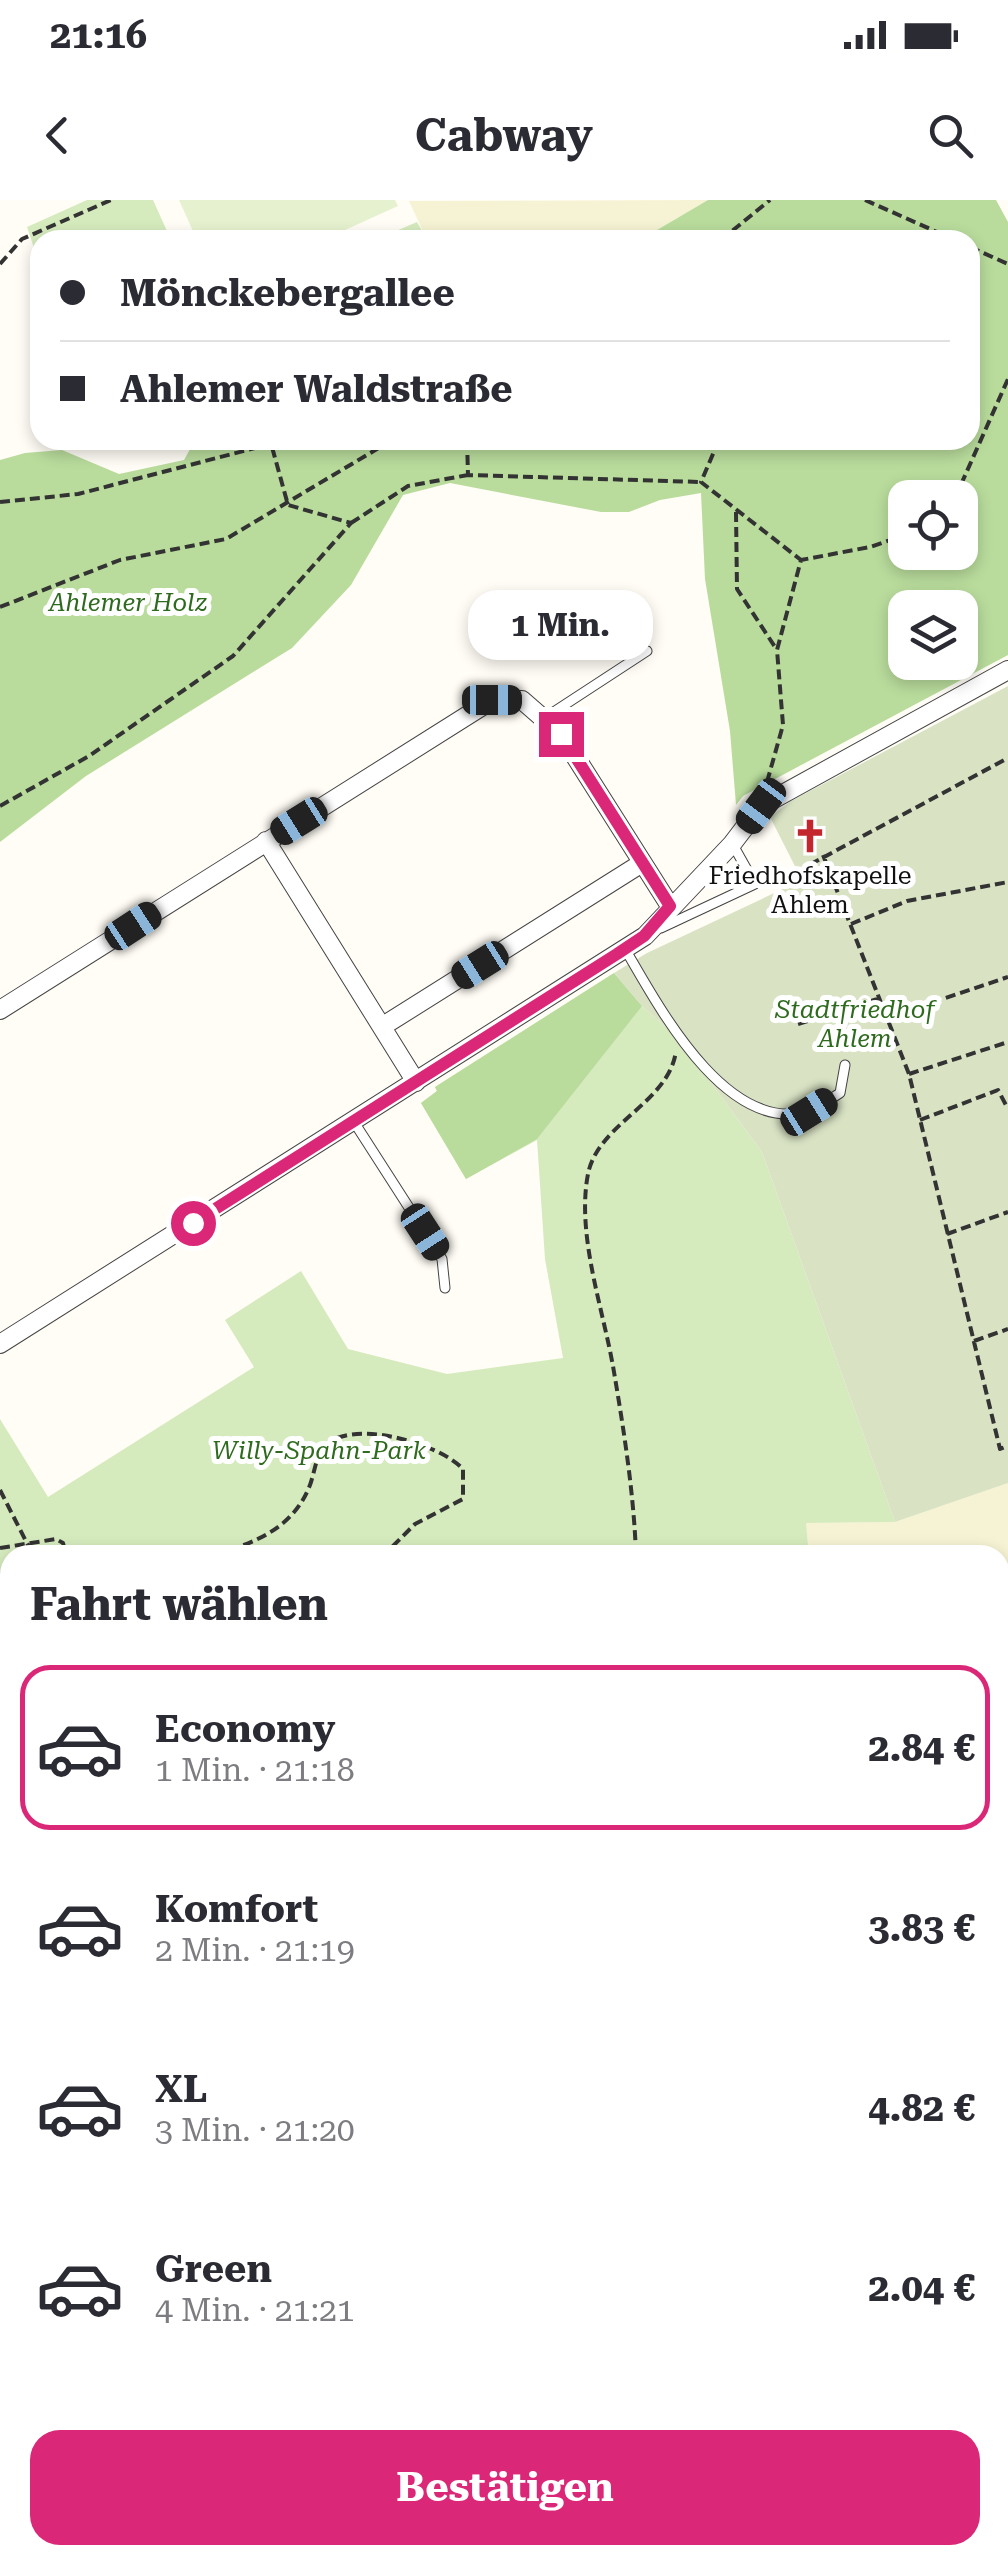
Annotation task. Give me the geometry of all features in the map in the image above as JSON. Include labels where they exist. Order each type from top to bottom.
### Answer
[{"type":"street","points":[[0,1344],[644,936],[732,844],[761,806],[1008,670]]},
{"type":"street","points":[[0,1010],[492,700],[522,700],[546,717],[670,906]]},
{"type":"street","points":[[266,841],[416,1082]]},
{"type":"street","points":[[383,1026],[642,863]]},
{"type":"lane","points":[[546,717],[647,651]]},
{"type":"lane","points":[[644,936],[755,884],[732,844]]},
{"type":"lane","points":[[625,949],[678,1037],[739,1097],[782,1114],[809,1112],[840,1093],[845,1065]]},
{"type":"lane","points":[[354,1122],[442,1259],[445,1288]]},
{"type":"path","points":[[43,230],[111,200]]},
{"type":"path","points":[[734,230],[770,200]]},
{"type":"path","points":[[865,200],[932,230]]},
{"type":"path","points":[[0,264],[30,235]]},
{"type":"path","points":[[980,251],[1008,264]]},
{"type":"path","points":[[980,443],[1008,379]]},
{"type":"path","points":[[0,502],[78,494],[260,450]]},
{"type":"path","points":[[273,450],[288,505]]},
{"type":"path","points":[[0,607],[120,560],[226,539],[376,450]]},
{"type":"path","points":[[468,450],[468,475]]},
{"type":"path","points":[[701,482],[715,450]]},
{"type":"path","points":[[964,480],[977,450]]},
{"type":"path","points":[[0,806],[89,756],[233,656],[352,523],[408,486],[468,475],[701,482],[801,560],[888,540]]},
{"type":"path","points":[[288,505],[352,523]]},
{"type":"path","points":[[736,511],[737,589],[777,650]]},
{"type":"path","points":[[761,806],[783,725],[777,650],[801,560]]},
{"type":"path","points":[[755,884],[798,871],[1008,758]]},
{"type":"path","points":[[823,855],[910,1074],[1000,1449],[1008,1446]]},
{"type":"path","points":[[852,924],[907,901],[1008,882]]},
{"type":"path","points":[[888,1018],[1008,977]]},
{"type":"path","points":[[798,1024],[880,998]]},
{"type":"path","points":[[635,1545],[614,1372],[596,1303],[588,1172],[602,1144],[674,1065],[678,1037]]},
{"type":"path","points":[[910,1074],[1008,1042]]},
{"type":"path","points":[[920,1120],[998,1090],[1008,1109]]},
{"type":"path","points":[[947,1234],[1008,1212]]},
{"type":"path","points":[[974,1341],[1008,1328]]},
{"type":"path","points":[[247,1545],[263,1540],[288,1520],[308,1490],[322,1450],[340,1435],[352,1434],[418,1443],[452,1458],[462,1469],[463,1499],[416,1524],[394,1545]]},
{"type":"path","points":[[0,1490],[27,1545],[56,1539],[64,1545]]},
{"type":"path","points":[[0,1518],[10,1512]]},
{"type":"shaded area","points":[[708,200],[657,230],[422,230],[409,201]]},
{"type":"shaded area","points":[[1008,1483],[1008,1545],[808,1545],[805,1523],[895,1522]]},
{"type":"green space","points":[[87,200],[153,200],[166,230],[30,230],[30,236],[27,227]]},
{"type":"green space","points":[[179,200],[395,200],[398,206],[345,230],[192,230]]},
{"type":"green space","name":"Ahlemer Holz","points":[[708,200],[996,200],[1008,222],[1008,655],[978,671],[978,590],[888,590],[888,680],[961,680],[743,796],[736,805],[730,731],[705,579],[701,493],[660,500],[629,512],[601,512],[450,483],[403,495],[351,585],[292,648],[86,776],[0,842],[0,460],[62,450],[119,474],[184,460],[190,450],[980,450],[980,230],[657,230]]},
{"type":"green space","points":[[417,222],[421,230],[398,230]]},
{"type":"green space","name":"Stadtfriedhof Ahlem","points":[[1008,686],[1008,1483],[895,1522],[762,1152],[677,1037],[642,1006],[614,973],[647,953],[802,880],[770,817],[791,801]]},
{"type":"green space","name":"Willy-Spahn-Park","points":[[614,973],[642,1006],[677,1037],[762,1152],[895,1522],[806,1523],[808,1545],[0,1545],[0,1419],[48,1497],[254,1367],[225,1320],[301,1271],[348,1349],[447,1374],[563,1358],[545,1259],[537,1140],[466,1179],[421,1103],[437,1091],[435,1087]]},
{"type":"green space","points":[[614,973],[642,1006],[537,1139],[466,1179],[421,1103],[437,1091],[435,1087]]},
{"type":"place","name":"Friedhofskapelle Ahlem","points":[[810,836]]},
{"type":"route","points":[[193,1223],[617,954],[644,936],[670,906],[561,734]]}]
